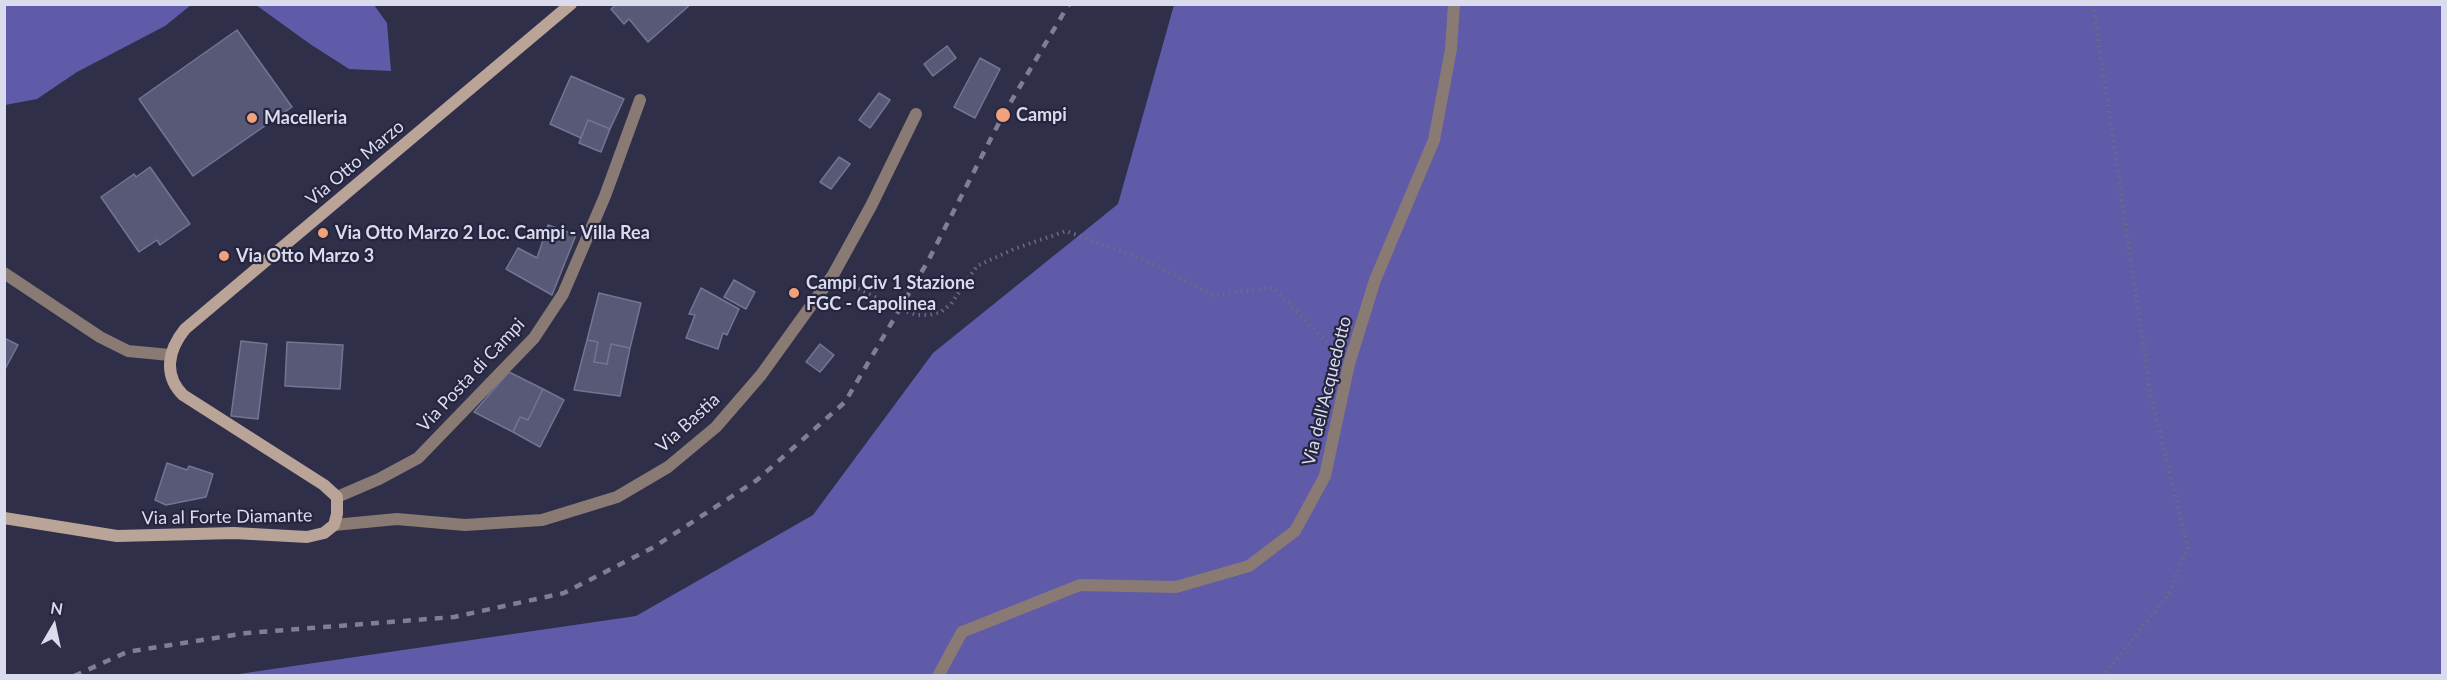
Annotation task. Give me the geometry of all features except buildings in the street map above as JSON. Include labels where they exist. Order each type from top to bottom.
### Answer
[{"type":"main road","name":"Via Otto Marzo","points":[[170,355],[177,339],[185,329],[571,4]]},
{"type":"main road","name":"Via al Forte Diamante","points":[[4,518],[117,536],[234,533],[307,537],[324,532],[334,525],[337,514],[337,497],[324,485],[183,395],[175,387],[171,378],[170,355]]},
{"type":"street","name":"Via dell'Acquedotto","points":[[938,675],[962,632],[1080,585],[1176,587],[1249,566],[1295,531],[1325,476],[1349,364],[1375,280],[1434,140],[1451,48],[1454,4]]},
{"type":"street","name":"Via Posta di Campi","points":[[337,497],[379,479],[418,458],[534,338],[562,294],[605,196],[640,100]]},
{"type":"street","name":"Via Bastia","points":[[334,525],[397,519],[465,525],[542,520],[617,497],[668,467],[716,427],[761,375],[833,275],[871,206],[916,114]]},
{"type":"street","points":[[4,273],[100,337],[128,351],[170,355]]},
{"type":"path","points":[[2093,4],[2150,391],[2188,548],[2168,595],[2103,675]]},
{"type":"path","points":[[833,275],[901,310],[917,315],[929,315],[941,312],[951,304],[977,266],[1014,249],[1066,231],[1147,261],[1212,295],[1274,288],[1349,364]]},
{"type":"shaded area","points":[[5,4],[191,5],[165,26],[77,72],[37,99],[5,105]]},
{"type":"shaded area","points":[[256,5],[374,5],[387,23],[391,71],[349,69]]},
{"type":"shaded area","points":[[1174,5],[2442,5],[2442,675],[225,676],[636,616],[813,515],[933,353],[1118,204]]},
{"type":"railway","points":[[74,676],[127,652],[247,633],[454,617],[564,593],[654,547],[757,480],[845,402],[928,261],[1003,115],[1069,4]]},
{"type":"place","name":"Campi","points":[[1003,115]]},
{"type":"place","name":"Macelleria","points":[[252,118]]},
{"type":"place","name":"Via Otto Marzo 2 Loc. Campi - Villa Rea","points":[[323,233]]},
{"type":"place","name":"Via Otto Marzo 3","points":[[224,256]]},
{"type":"place","name":"Campi Civ 1 Stazione FGC - Capolinea","points":[[794,293]]}]
